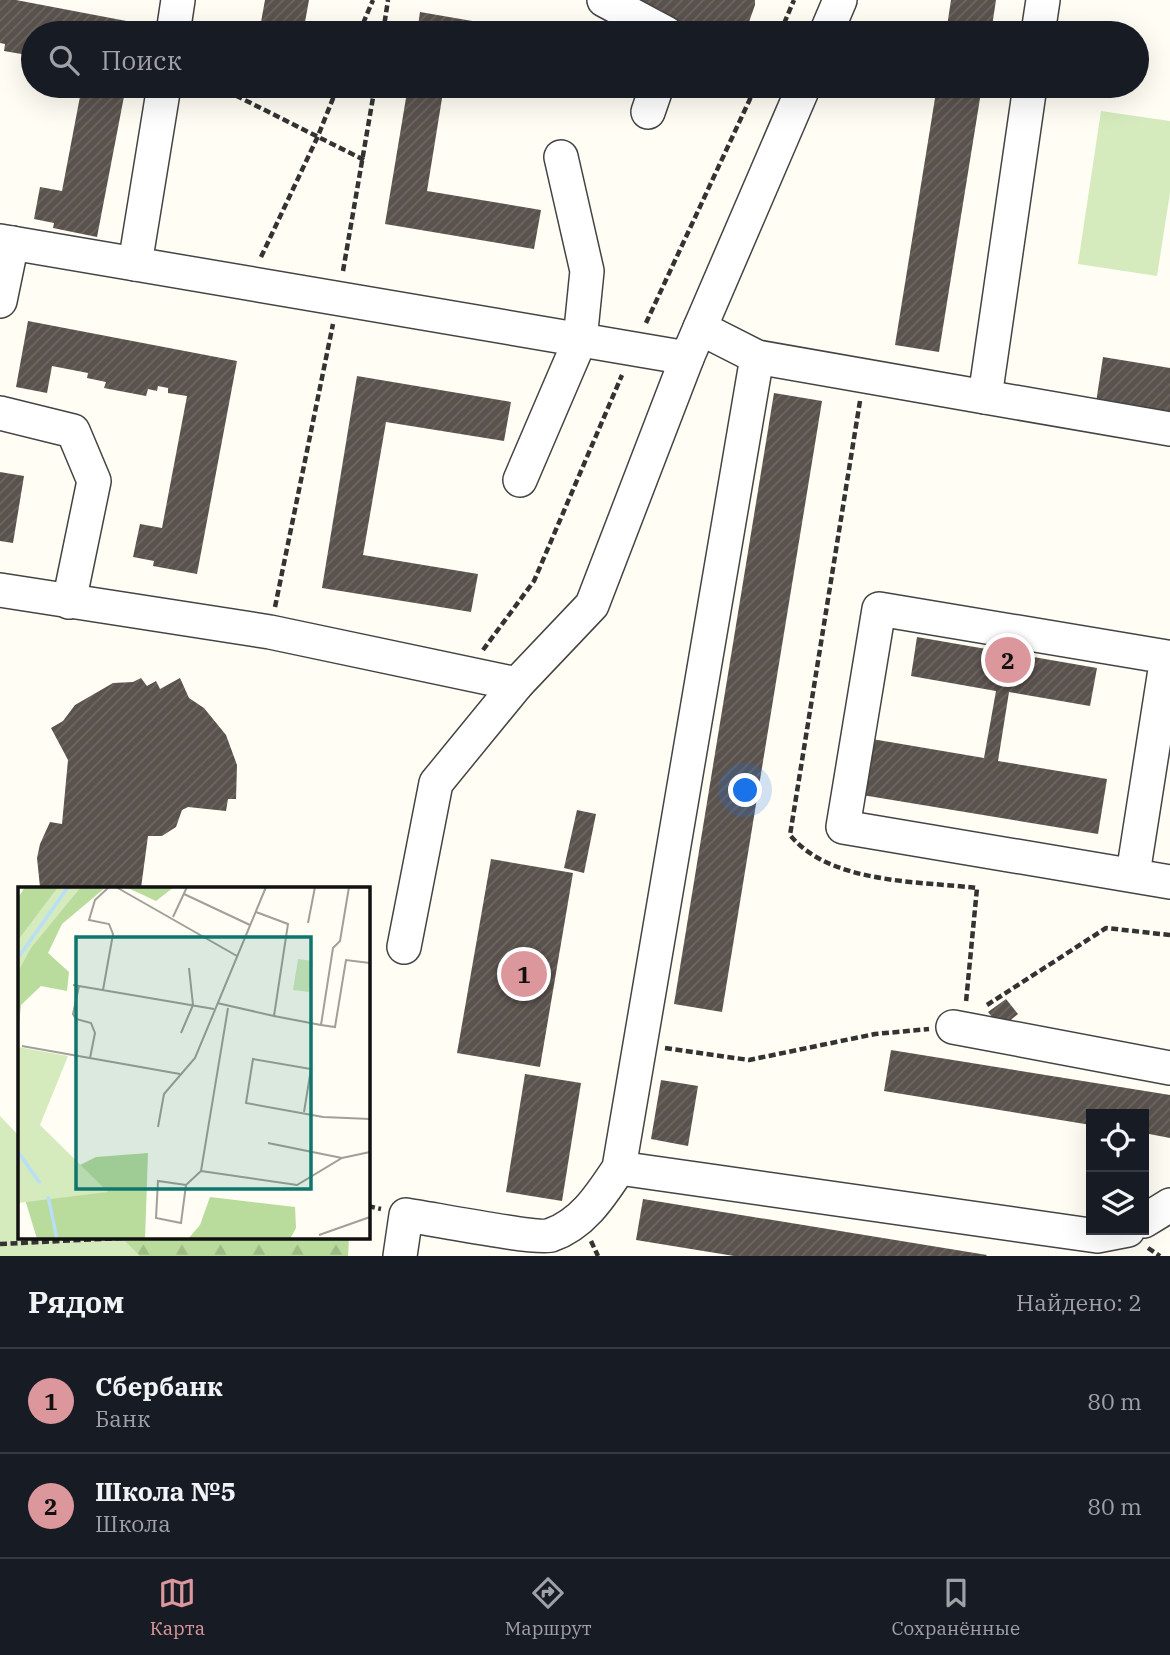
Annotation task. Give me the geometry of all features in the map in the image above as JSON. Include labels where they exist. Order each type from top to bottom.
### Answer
[{"type":"street","points":[[175,21],[178,0]]},
{"type":"street","points":[[831,21],[840,0]]},
{"type":"street","points":[[1040,21],[1043,0]]},
{"type":"street","points":[[601,6],[637,21]]},
{"type":"street","points":[[135,264],[162,98]]},
{"type":"street","points":[[404,947],[436,783],[517,684],[592,606],[790,98]]},
{"type":"street","points":[[985,397],[1028,98]]},
{"type":"street","points":[[520,480],[580,340],[587,271],[561,157]]},
{"type":"street","points":[[0,301],[6,242],[687,358]]},
{"type":"street","points":[[700,328],[757,357],[1170,429]]},
{"type":"street","points":[[400,1256],[406,1215],[546,1246],[573,1225],[599,1199],[619,1168],[757,357]]},
{"type":"street","points":[[0,413],[73,431],[94,481],[69,602]]},
{"type":"street","points":[[0,590],[270,632],[517,684]]},
{"type":"street","points":[[1133,874],[1167,657],[879,609],[843,827],[1133,874],[1170,883]]},
{"type":"street","points":[[953,1027],[1170,1068]]},
{"type":"street","points":[[619,1168],[1086,1234]]},
{"type":"street","points":[[1149,1218],[1170,1205]]},
{"type":"path","points":[[364,21],[373,0]]},
{"type":"path","points":[[385,21],[388,0]]},
{"type":"path","points":[[785,21],[794,0]]},
{"type":"path","points":[[240,98],[364,160]]},
{"type":"path","points":[[259,261],[333,98]]},
{"type":"path","points":[[270,632],[338,297],[373,98]]},
{"type":"path","points":[[477,658],[534,581],[558,529],[607,405],[750,98]]},
{"type":"path","points":[[640,1045],[749,1060],[875,1034],[953,1027],[1106,928],[1170,934]]},
{"type":"path","points":[[0,1244],[121,1238]]},
{"type":"green space","points":[[1101,111],[1170,121],[1170,193],[1157,276],[1078,264]]},
{"type":"green space","points":[[0,1116],[18,1135],[18,1238],[122,1238],[140,1256],[0,1256]]},
{"type":"green space","points":[[0,1140],[18,1238],[349,1238],[348,1256],[0,1256]]},
{"type":"building","points":[[0,0],[16,0],[126,21],[21,21],[21,54],[4,51],[5,44],[0,43]]},
{"type":"building","points":[[265,0],[309,0],[305,21],[261,21]]},
{"type":"building","points":[[638,0],[755,0],[749,21],[670,21],[661,10]]},
{"type":"building","points":[[951,0],[996,0],[993,21],[948,21]]},
{"type":"building","points":[[420,12],[473,21],[419,21]]},
{"type":"building","points":[[80,98],[124,98],[97,237],[53,228],[54,223],[34,219],[40,187],[62,191]]},
{"type":"building","points":[[406,98],[442,98],[427,191],[541,210],[534,249],[385,224]]},
{"type":"building","points":[[935,98],[980,98],[939,352],[895,345]]},
{"type":"building","points":[[28,321],[237,361],[197,574],[153,566],[154,561],[133,557],[140,524],[162,528],[187,396],[168,393],[168,388],[158,386],[157,391],[148,389],[146,396],[104,388],[106,382],[87,378],[88,373],[52,366],[47,393],[16,387]]},
{"type":"building","points":[[1103,357],[1170,368],[1170,421],[1095,409]]},
{"type":"building","points":[[357,376],[511,402],[504,441],[386,422],[363,555],[478,574],[471,612],[322,588]]},
{"type":"building","points":[[774,393],[822,401],[722,1012],[674,1004]]},
{"type":"building","points":[[0,472],[24,476],[13,543],[0,541]]},
{"type":"building","points":[[917,637],[1097,668],[1090,706],[1009,692],[998,761],[1107,779],[1098,834],[862,795],[872,739],[984,758],[996,691],[911,676]]},
{"type":"building","points":[[141,678],[147,686],[156,681],[160,689],[180,678],[189,698],[204,708],[226,735],[237,765],[236,799],[228,799],[226,811],[188,807],[182,810],[176,827],[162,836],[148,836],[141,887],[40,887],[37,858],[40,844],[50,822],[62,824],[68,760],[51,728],[63,721],[75,705],[113,683],[133,682]]},
{"type":"building","points":[[577,810],[596,814],[584,873],[564,868]]},
{"type":"building","points":[[491,859],[573,873],[540,1067],[457,1053]]},
{"type":"building","points":[[1006,999],[1018,1014],[1001,1028],[988,1012]]},
{"type":"building","points":[[891,1050],[1170,1095],[1170,1138],[1149,1134],[1149,1109],[1086,1109],[1086,1124],[884,1091]]},
{"type":"building","points":[[525,1074],[581,1083],[562,1201],[506,1192]]},
{"type":"building","points":[[661,1080],[698,1086],[688,1146],[651,1139]]},
{"type":"building","points":[[643,1199],[987,1255],[734,1256],[636,1240]]},
{"type":"place","name":"Школа №5","points":[[1008,660]]},
{"type":"place","name":"Сбербанк","points":[[524,974]]}]
